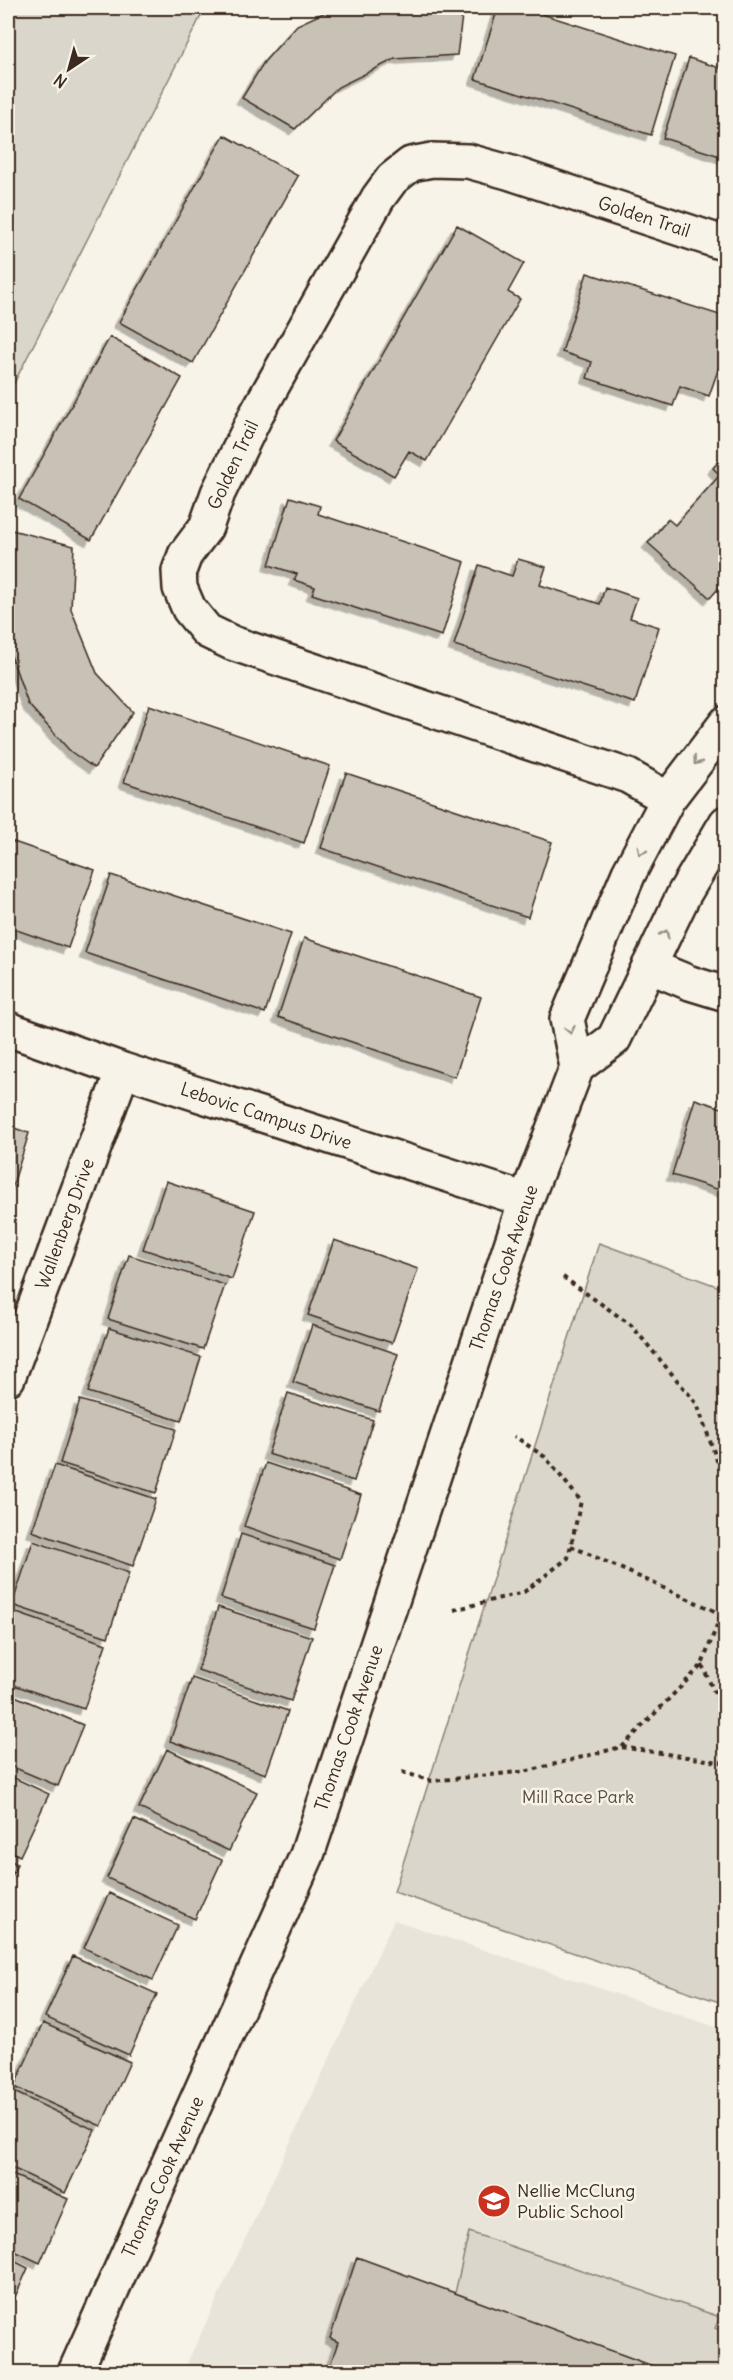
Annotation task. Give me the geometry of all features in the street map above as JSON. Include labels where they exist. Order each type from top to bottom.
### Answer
[{"type":"street","name":"Golden Trail","points":[[668,799],[628,776],[232,643],[207,631],[189,609],[180,588],[179,571],[185,555],[206,527],[218,493],[257,413],[378,198],[392,179],[411,164],[432,160],[468,161],[726,244]]},
{"type":"street","points":[[726,723],[668,799],[629,873],[567,1019],[577,1066],[614,1039],[684,894],[726,823]]},
{"type":"street","points":[[650,966],[690,983],[726,994]]},
{"type":"street","name":"Lebovic Campus Drive","points":[[8,1029],[123,1070],[526,1200]]},
{"type":"street","name":"Thomas Cook Avenue","points":[[75,2373],[307,1855],[526,1200],[577,1066]]},
{"type":"street","name":"Wallenberg Drive","points":[[8,1378],[123,1070]]},
{"type":"path","points":[[563,1277],[631,1324],[697,1404],[726,1486]]},
{"type":"path","points":[[454,1610],[524,1592],[568,1558],[581,1501],[545,1456],[513,1436]]},
{"type":"path","points":[[571,1546],[723,1615]]},
{"type":"path","points":[[621,1747],[702,1665],[723,1615],[726,1601]]},
{"type":"path","points":[[702,1665],[726,1718]]},
{"type":"path","points":[[402,1772],[432,1781],[528,1772],[621,1747],[726,1763]]},
{"type":"path","points":[[721,1826],[726,1815]]},
{"type":"shaded area","name":"Nellie McClung Public School","points":[[394,1920],[725,2030],[725,2372],[183,2372]]},
{"type":"green space","points":[[8,8],[205,8],[8,395]]},
{"type":"green space","name":"Mill Race Park","points":[[599,1243],[725,1289],[725,2004],[394,1892]]},
{"type":"green space","points":[[469,2232],[720,2317],[715,2328],[725,2332],[725,2352],[717,2372],[669,2372],[455,2293]]},
{"type":"building","points":[[334,8],[463,8],[457,55],[395,59],[338,87],[295,129],[242,98],[264,62],[297,25]]},
{"type":"building","points":[[498,8],[523,8],[675,56],[651,135],[475,79]]},
{"type":"building","points":[[689,58],[726,70],[726,158],[663,138]]},
{"type":"building","points":[[224,135],[298,176],[193,363],[119,322]]},
{"type":"building","points":[[457,225],[524,263],[508,292],[520,299],[427,461],[409,451],[394,476],[333,441]]},
{"type":"building","points":[[587,273],[726,317],[726,347],[709,396],[680,386],[673,406],[587,378],[592,362],[562,352]]},
{"type":"building","points":[[110,337],[182,378],[91,540],[19,499]]},
{"type":"building","points":[[726,454],[726,580],[710,598],[648,543],[668,519],[675,525],[720,475],[713,468]]},
{"type":"building","points":[[290,497],[320,506],[318,514],[465,562],[442,636],[312,594],[315,587],[294,580],[297,574],[269,565]]},
{"type":"building","points":[[8,529],[74,546],[71,609],[97,673],[133,712],[94,768],[70,751],[28,704],[8,647]]},
{"type":"building","points":[[518,559],[546,567],[540,585],[600,604],[605,587],[637,598],[630,618],[659,627],[635,703],[454,645],[479,565],[512,576]]},
{"type":"building","points":[[149,705],[330,766],[304,843],[124,782]]},
{"type":"building","points":[[346,773],[552,842],[528,917],[321,848]]},
{"type":"building","points":[[8,840],[95,870],[68,948],[8,927]]},
{"type":"building","points":[[111,875],[291,934],[265,1013],[85,953]]},
{"type":"building","points":[[304,938],[481,997],[455,1077],[278,1017]]},
{"type":"building","points":[[695,1099],[725,1109],[726,1106],[726,1192],[672,1175]]},
{"type":"building","points":[[8,1126],[29,1133],[8,1201]]},
{"type":"building","points":[[166,1181],[255,1211],[232,1279],[143,1249]]},
{"type":"building","points":[[334,1240],[418,1269],[392,1343],[308,1315]]},
{"type":"building","points":[[129,1255],[225,1285],[203,1349],[108,1319]]},
{"type":"building","points":[[312,1325],[398,1354],[379,1411],[293,1382]]},
{"type":"building","points":[[109,1328],[201,1357],[181,1421],[88,1392]]},
{"type":"building","points":[[288,1393],[373,1420],[354,1481],[268,1454]]},
{"type":"building","points":[[80,1400],[176,1429],[156,1493],[60,1463]]},
{"type":"building","points":[[266,1463],[361,1495],[340,1559],[244,1526]]},
{"type":"building","points":[[55,1465],[156,1499],[133,1566],[32,1531]]},
{"type":"building","points":[[241,1534],[335,1565],[314,1628],[221,1598]]},
{"type":"building","points":[[33,1541],[129,1573],[108,1637],[12,1605]]},
{"type":"building","points":[[218,1607],[312,1637],[291,1701],[198,1670]]},
{"type":"building","points":[[11,1611],[106,1644],[84,1709],[8,1683],[8,1620]]},
{"type":"building","points":[[192,1678],[288,1711],[266,1774],[170,1741]]},
{"type":"building","points":[[8,1693],[83,1725],[58,1786],[8,1765]]},
{"type":"building","points":[[167,1749],[257,1792],[229,1851],[139,1808]]},
{"type":"building","points":[[8,1775],[49,1794],[20,1856],[8,1850]]},
{"type":"building","points":[[134,1819],[222,1860],[195,1919],[107,1878]]},
{"type":"building","points":[[8,1859],[17,1864],[8,1886]]},
{"type":"building","points":[[109,1893],[178,1925],[153,1980],[84,1948]]},
{"type":"building","points":[[73,1956],[157,1994],[129,2055],[45,2017]]},
{"type":"building","points":[[43,2023],[130,2062],[101,2126],[14,2087]]},
{"type":"building","points":[[14,2092],[95,2130],[65,2193],[8,2166],[8,2105]]},
{"type":"building","points":[[8,2173],[68,2199],[40,2263],[8,2248]]},
{"type":"building","points":[[357,2257],[669,2372],[328,2372],[338,2342],[330,2338]]},
{"type":"building","points":[[8,2258],[28,2268],[8,2313]]},
{"type":"place","name":"Nellie McClung Public School","points":[[494,2201]]}]
